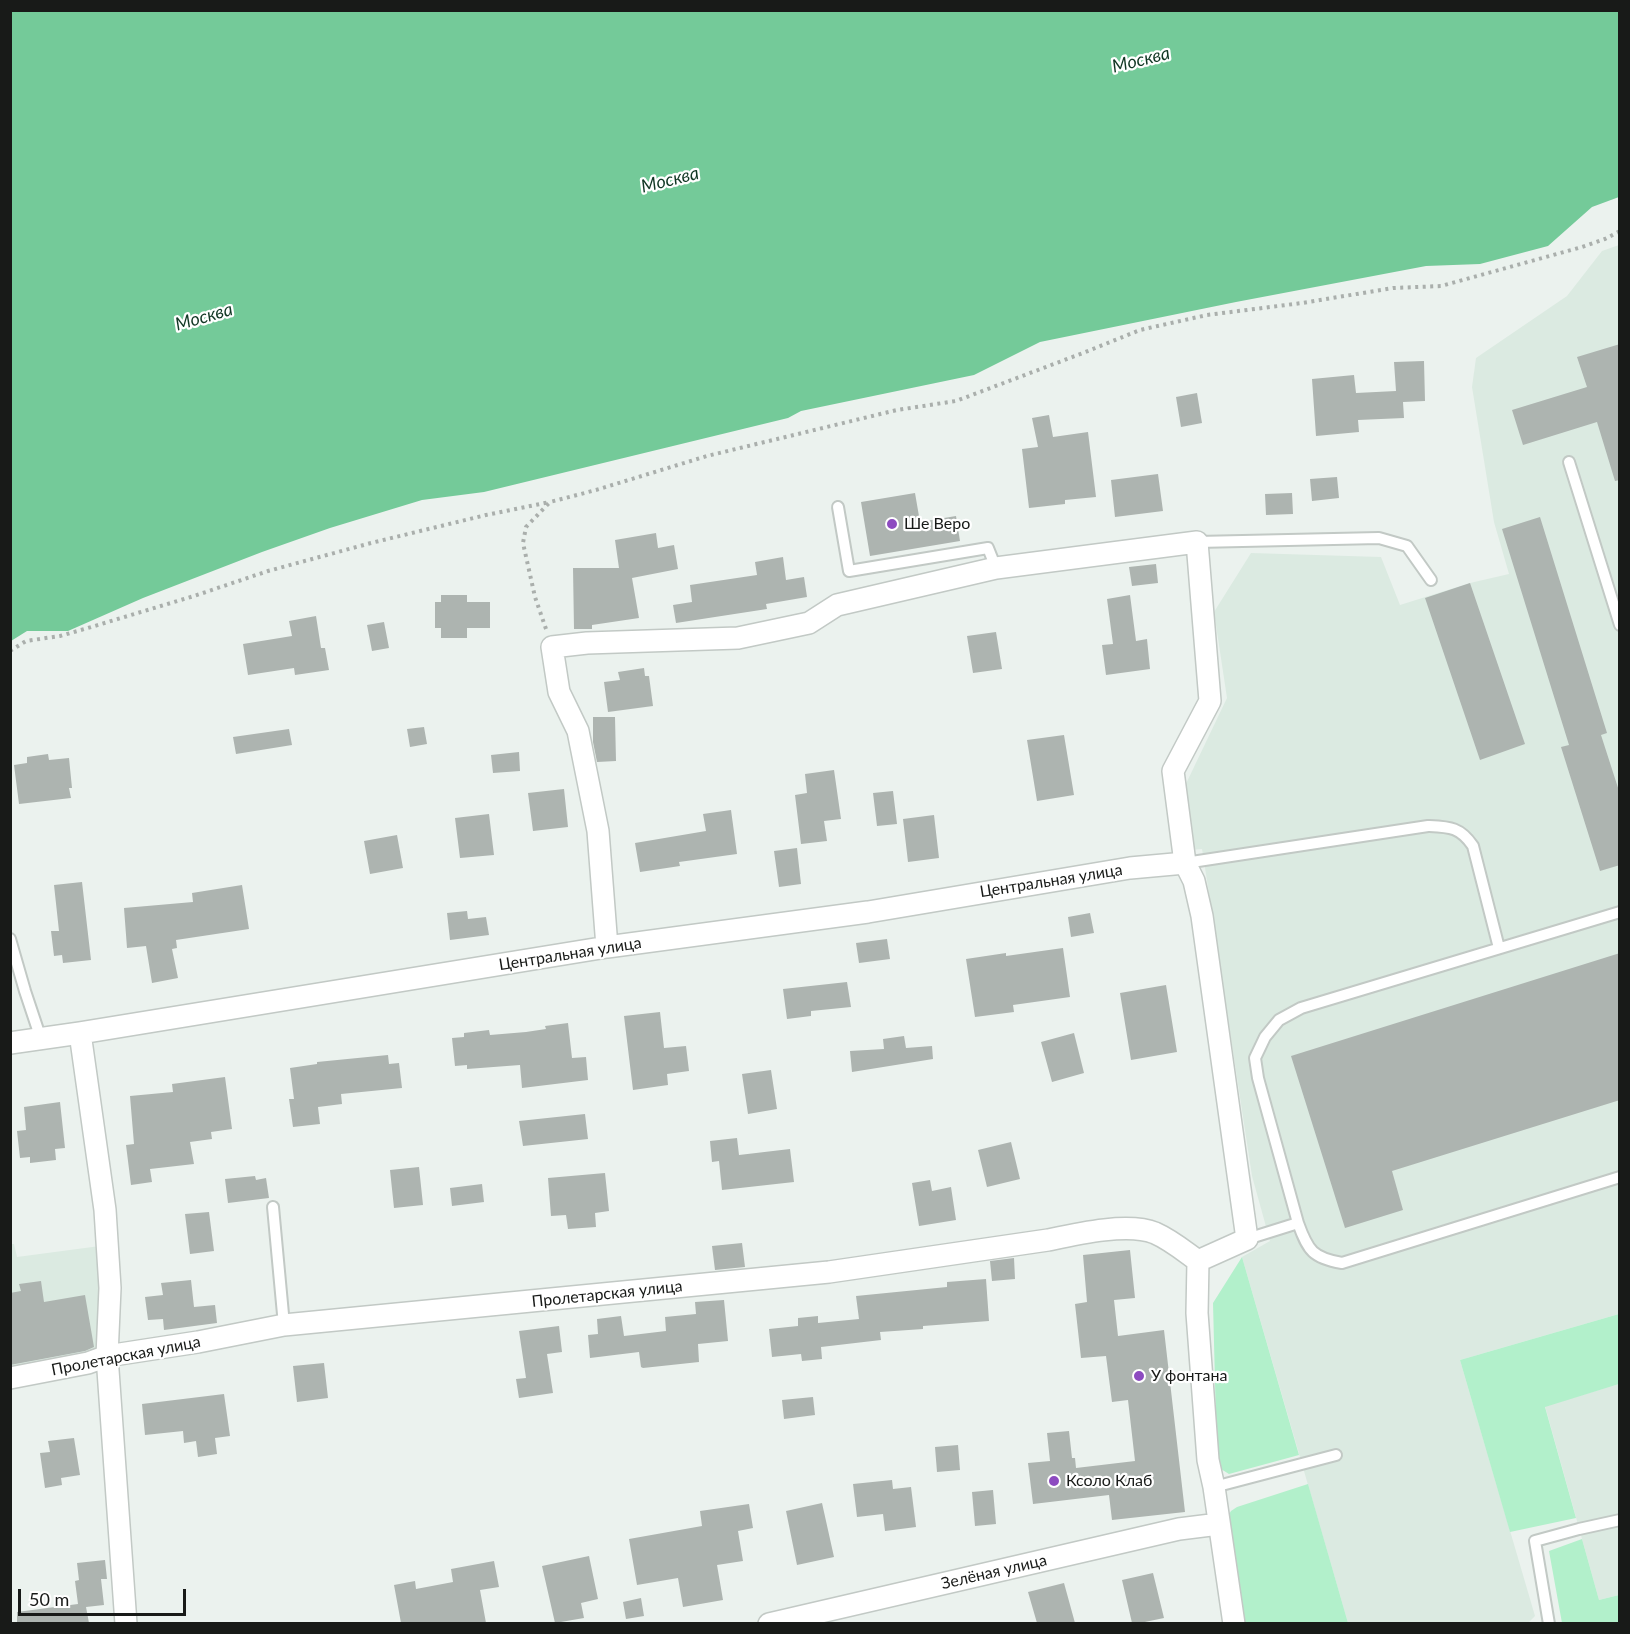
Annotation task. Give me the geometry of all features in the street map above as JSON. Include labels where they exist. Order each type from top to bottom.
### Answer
[{"type":"street","points":[[607,947],[598,831],[578,731],[559,692],[552,647],[587,642],[738,638],[809,623],[837,605],[996,568],[1197,542],[1210,701],[1173,771],[1185,863],[1194,881],[1202,916],[1247,1239],[1198,1261],[1198,1324],[1208,1460],[1234,1623]]},
{"type":"street","name":"Центральная улица","points":[[10,1043],[607,947],[868,912],[1130,868],[1185,863]]},
{"type":"street","points":[[80,1033],[105,1210],[110,1288],[107,1356],[126,1623]]},
{"type":"street","name":"Пролетарская улица","points":[[10,1378],[88,1363],[107,1356],[284,1325],[829,1272],[1048,1240],[1080,1233],[1123,1229],[1152,1232],[1172,1242],[1198,1261]]},
{"type":"street","name":"Зелёная улица","points":[[769,1623],[1179,1529],[1219,1524]]},
{"type":"lane","points":[[1569,462],[1620,625]]},
{"type":"lane","points":[[838,507],[849,572],[988,548],[996,568]]},
{"type":"lane","points":[[1197,542],[1379,538],[1407,546],[1431,580]]},
{"type":"lane","points":[[1185,863],[1428,826],[1455,829],[1467,837],[1473,846],[1499,948]]},
{"type":"lane","points":[[1620,912],[1301,1008],[1279,1020],[1265,1037],[1255,1058],[1258,1078],[1298,1223],[1304,1240],[1313,1253],[1326,1260],[1342,1263],[1620,1177]]},
{"type":"lane","points":[[10,939],[41,1039]]},
{"type":"lane","points":[[273,1207],[284,1325]]},
{"type":"lane","points":[[1247,1239],[1298,1223]]},
{"type":"lane","points":[[1214,1487],[1336,1455]]},
{"type":"lane","points":[[1549,1623],[1535,1541],[1620,1520]]},
{"type":"path","points":[[10,651],[26,641],[60,636],[279,568],[382,540],[550,502],[707,456],[897,410],[956,400],[1140,330],[1207,315],[1393,288],[1441,286],[1582,247],[1620,231]]},
{"type":"path","points":[[550,502],[526,527],[523,543],[535,597],[552,647]]},
{"type":"shaded area","points":[[1619,245],[1619,1314],[1460,1360],[1535,1616],[1528,1623],[1348,1623],[1242,1257],[1270,1241],[1252,1176],[1202,849],[1189,850],[1183,790],[1227,698],[1214,612],[1251,553],[1381,557],[1400,605],[1470,583],[1509,574],[1494,522],[1472,387],[1476,358],[1567,296],[1602,251]]},
{"type":"shaded area","points":[[11,1244],[14,1244],[17,1257],[100,1246],[99,1341],[95,1354],[11,1368]]},
{"type":"shaded area","points":[[1242,1257],[1299,1455],[1229,1474],[1221,1469],[1217,1461],[1213,1303]]},
{"type":"shaded area","points":[[1619,1314],[1619,1384],[1545,1407],[1576,1518],[1510,1532],[1460,1360]]},
{"type":"shaded area","points":[[1619,1384],[1619,1595],[1599,1600],[1545,1406]]},
{"type":"shaded area","points":[[1308,1484],[1348,1623],[1240,1623],[1227,1518],[1237,1507]]},
{"type":"shaded area","points":[[1582,1539],[1599,1600],[1619,1595],[1619,1623],[1562,1623],[1549,1551]]},
{"type":"water","name":"Москва","points":[[11,10],[1619,11],[1619,197],[1592,207],[1548,246],[1480,264],[1426,266],[1040,342],[974,375],[801,411],[788,418],[484,492],[422,500],[330,528],[262,552],[143,598],[68,631],[27,631],[11,641]]},
{"type":"building","points":[[1620,344],[1620,480],[1615,481],[1597,422],[1523,445],[1512,410],[1587,387],[1577,357]]},
{"type":"building","points":[[1424,361],[1425,401],[1403,402],[1404,418],[1358,420],[1359,432],[1316,436],[1312,379],[1354,375],[1356,393],[1396,391],[1394,362]]},
{"type":"building","points":[[1197,393],[1202,423],[1181,427],[1176,397]]},
{"type":"building","points":[[1049,415],[1053,437],[1088,432],[1096,497],[1065,500],[1065,504],[1029,508],[1022,449],[1038,447],[1032,418]]},
{"type":"building","points":[[1158,474],[1163,511],[1115,517],[1111,480]]},
{"type":"building","points":[[1337,477],[1339,498],[1312,501],[1310,479]]},
{"type":"building","name":"Ше Веро","points":[[915,493],[920,522],[956,516],[960,541],[870,556],[861,502]]},
{"type":"building","points":[[1292,493],[1293,514],[1266,515],[1265,494]]},
{"type":"building","points":[[1540,517],[1607,733],[1601,735],[1620,794],[1620,865],[1600,871],[1561,747],[1569,745],[1502,529]]},
{"type":"building","points":[[656,533],[658,548],[674,545],[678,569],[632,578],[639,618],[592,625],[592,629],[574,629],[573,568],[619,568],[615,540]]},
{"type":"building","points":[[783,557],[786,580],[804,577],[807,597],[766,604],[767,609],[676,623],[673,605],[692,602],[690,585],[757,575],[755,562]]},
{"type":"building","points":[[1156,564],[1158,583],[1132,586],[1129,567]]},
{"type":"building","points":[[1470,583],[1525,744],[1480,760],[1425,598]]},
{"type":"building","points":[[441,595],[467,595],[467,602],[490,602],[490,628],[467,628],[467,638],[441,638],[441,628],[435,628],[435,602],[441,602]]},
{"type":"building","points":[[1130,595],[1136,641],[1147,639],[1150,669],[1106,675],[1102,645],[1113,644],[1107,599]]},
{"type":"building","points":[[316,616],[321,648],[325,648],[329,670],[295,675],[294,668],[248,675],[243,644],[292,636],[289,621]]},
{"type":"building","points":[[384,622],[389,648],[372,651],[367,625]]},
{"type":"building","points":[[996,632],[1002,669],[973,673],[967,636]]},
{"type":"building","points":[[644,668],[645,676],[649,676],[653,706],[608,712],[604,682],[620,680],[618,672]]},
{"type":"building","points":[[593,717],[615,717],[616,761],[597,762],[593,742]]},
{"type":"building","points":[[424,727],[427,744],[410,747],[407,729]]},
{"type":"building","points":[[289,729],[292,745],[236,754],[233,737]]},
{"type":"building","points":[[1064,735],[1074,795],[1037,801],[1027,740]]},
{"type":"building","points":[[519,752],[520,771],[493,773],[491,755]]},
{"type":"building","points":[[48,754],[49,760],[69,758],[71,798],[19,804],[14,765],[27,763],[27,757]]},
{"type":"building","points":[[834,770],[841,819],[824,821],[827,841],[801,844],[795,795],[807,793],[805,774]]},
{"type":"building","points":[[564,789],[568,827],[533,831],[528,793]]},
{"type":"building","points":[[893,791],[897,824],[877,826],[873,793]]},
{"type":"building","points":[[731,810],[737,854],[679,862],[680,866],[640,872],[635,843],[706,831],[703,814]]},
{"type":"building","points":[[489,814],[494,855],[460,858],[455,818]]},
{"type":"building","points":[[934,815],[939,858],[908,862],[903,819]]},
{"type":"building","points":[[397,835],[403,868],[370,874],[364,841]]},
{"type":"building","points":[[797,848],[801,884],[779,887],[774,851]]},
{"type":"building","points":[[82,882],[91,960],[63,963],[62,955],[54,956],[51,931],[59,931],[54,885]]},
{"type":"building","points":[[242,885],[249,929],[176,940],[177,948],[172,949],[178,978],[152,983],[146,946],[127,948],[124,908],[193,902],[192,893]]},
{"type":"building","points":[[467,911],[468,919],[486,917],[489,935],[450,940],[447,913]]},
{"type":"building","points":[[1090,913],[1094,933],[1071,937],[1068,917]]},
{"type":"building","points":[[887,939],[890,959],[859,963],[856,943]]},
{"type":"building","points":[[1063,948],[1070,997],[1013,1005],[1014,1012],[975,1017],[966,959]]},
{"type":"building","points":[[1620,953],[1620,1100],[1392,1171],[1403,1210],[1345,1228],[1291,1056]]},
{"type":"building","points":[[847,982],[851,1007],[811,1011],[811,1016],[787,1019],[783,989]]},
{"type":"building","points":[[1166,985],[1177,1052],[1131,1060],[1120,993]]},
{"type":"building","points":[[660,1012],[664,1048],[686,1046],[689,1071],[667,1074],[668,1085],[633,1090],[624,1016]]},
{"type":"building","points":[[568,1023],[572,1058],[586,1057],[588,1080],[522,1088],[520,1065],[467,1069],[467,1065],[455,1066],[452,1038],[464,1037],[464,1033],[489,1030],[490,1035],[526,1032],[546,1029],[545,1026]]},
{"type":"building","points":[[1074,1033],[1084,1073],[1052,1082],[1041,1042]]},
{"type":"building","points":[[904,1036],[906,1048],[932,1046],[933,1059],[852,1072],[850,1051],[884,1049],[883,1039]]},
{"type":"building","points":[[388,1055],[389,1064],[399,1063],[402,1088],[341,1094],[342,1104],[318,1107],[320,1124],[293,1127],[289,1099],[294,1099],[290,1068],[317,1064],[317,1062]]},
{"type":"building","points":[[771,1070],[777,1109],[748,1114],[742,1074]]},
{"type":"building","points":[[225,1077],[232,1129],[211,1132],[212,1139],[190,1142],[194,1164],[150,1169],[152,1182],[131,1185],[126,1145],[134,1144],[130,1096],[173,1092],[172,1084]]},
{"type":"building","points":[[60,1102],[65,1148],[55,1149],[56,1160],[30,1163],[30,1157],[20,1158],[17,1131],[26,1130],[24,1107]]},
{"type":"building","points":[[585,1114],[588,1139],[523,1146],[519,1121]]},
{"type":"building","points":[[737,1138],[739,1155],[790,1149],[794,1182],[722,1190],[719,1161],[712,1162],[710,1141]]},
{"type":"building","points":[[1011,1142],[1020,1179],[987,1187],[978,1150]]},
{"type":"building","points":[[419,1167],[423,1205],[394,1208],[390,1170]]},
{"type":"building","points":[[605,1173],[609,1211],[595,1213],[596,1227],[568,1229],[566,1215],[551,1216],[548,1178]]},
{"type":"building","points":[[255,1176],[256,1180],[266,1178],[269,1198],[228,1203],[225,1179]]},
{"type":"building","points":[[930,1180],[932,1191],[951,1187],[956,1220],[919,1226],[912,1183]]},
{"type":"building","points":[[482,1184],[484,1202],[452,1206],[450,1188]]},
{"type":"building","points":[[209,1212],[214,1251],[190,1254],[185,1214]]},
{"type":"building","points":[[742,1243],[745,1267],[715,1270],[712,1246]]},
{"type":"building","points":[[1130,1250],[1135,1298],[1114,1300],[1118,1336],[1164,1330],[1185,1512],[1112,1520],[1109,1495],[1033,1504],[1028,1463],[1050,1461],[1047,1433],[1069,1431],[1072,1458],[1075,1458],[1076,1468],[1135,1461],[1128,1400],[1112,1402],[1106,1356],[1081,1358],[1075,1304],[1087,1302],[1083,1255]]},
{"type":"building","points":[[1014,1258],[1015,1279],[992,1281],[990,1261]]},
{"type":"building","points":[[986,1279],[989,1321],[880,1332],[881,1340],[821,1347],[822,1359],[802,1361],[801,1354],[772,1357],[769,1329],[798,1326],[798,1318],[818,1316],[818,1323],[859,1319],[856,1296],[947,1287],[947,1282]]},
{"type":"building","points":[[191,1280],[194,1307],[215,1305],[217,1323],[164,1330],[163,1319],[148,1320],[145,1297],[163,1295],[161,1283]]},
{"type":"building","points":[[41,1281],[44,1302],[85,1295],[94,1347],[85,1351],[10,1365],[10,1293],[21,1291],[19,1284]]},
{"type":"building","points":[[724,1300],[728,1341],[698,1344],[699,1362],[643,1368],[639,1352],[590,1358],[588,1335],[598,1334],[597,1319],[621,1316],[624,1336],[666,1331],[665,1317],[696,1314],[695,1302]]},
{"type":"building","points":[[559,1326],[562,1352],[547,1354],[553,1393],[519,1398],[516,1379],[526,1378],[519,1331]]},
{"type":"building","points":[[324,1363],[328,1398],[297,1402],[293,1366]]},
{"type":"building","points":[[224,1394],[230,1436],[215,1438],[217,1454],[198,1457],[196,1441],[184,1443],[183,1431],[145,1435],[142,1404]]},
{"type":"building","points":[[813,1397],[815,1415],[784,1419],[782,1400]]},
{"type":"building","points":[[74,1438],[80,1475],[61,1478],[62,1485],[45,1488],[40,1453],[50,1452],[48,1441]]},
{"type":"building","points":[[958,1445],[960,1470],[937,1472],[935,1447]]},
{"type":"building","points":[[892,1480],[893,1489],[911,1487],[916,1527],[885,1531],[883,1514],[857,1517],[853,1484]]},
{"type":"building","points":[[993,1490],[996,1524],[975,1526],[972,1492]]},
{"type":"building","points":[[822,1503],[834,1557],[797,1565],[786,1511]]},
{"type":"building","points":[[749,1504],[753,1528],[738,1531],[743,1561],[717,1565],[723,1600],[683,1607],[678,1578],[637,1585],[629,1539],[702,1526],[700,1511]]},
{"type":"building","points":[[589,1556],[598,1599],[581,1603],[584,1618],[555,1623],[542,1566]]},
{"type":"building","points":[[105,1560],[107,1579],[101,1579],[104,1605],[86,1607],[89,1623],[17,1623],[17,1612],[78,1604],[75,1581],[79,1580],[77,1563]]},
{"type":"building","points":[[494,1561],[499,1587],[480,1590],[486,1623],[401,1623],[394,1585],[415,1581],[416,1589],[453,1582],[451,1569]]},
{"type":"building","points":[[1153,1573],[1164,1618],[1132,1623],[1122,1580]]},
{"type":"building","points":[[1064,1583],[1075,1623],[1037,1623],[1028,1592]]},
{"type":"building","points":[[641,1598],[644,1616],[626,1619],[623,1602]]},
{"type":"place","name":"Ше Веро","points":[[892,524]]},
{"type":"place","name":"У фонтана","points":[[1139,1376]]},
{"type":"place","name":"Ксоло Клаб","points":[[1054,1481]]}]
